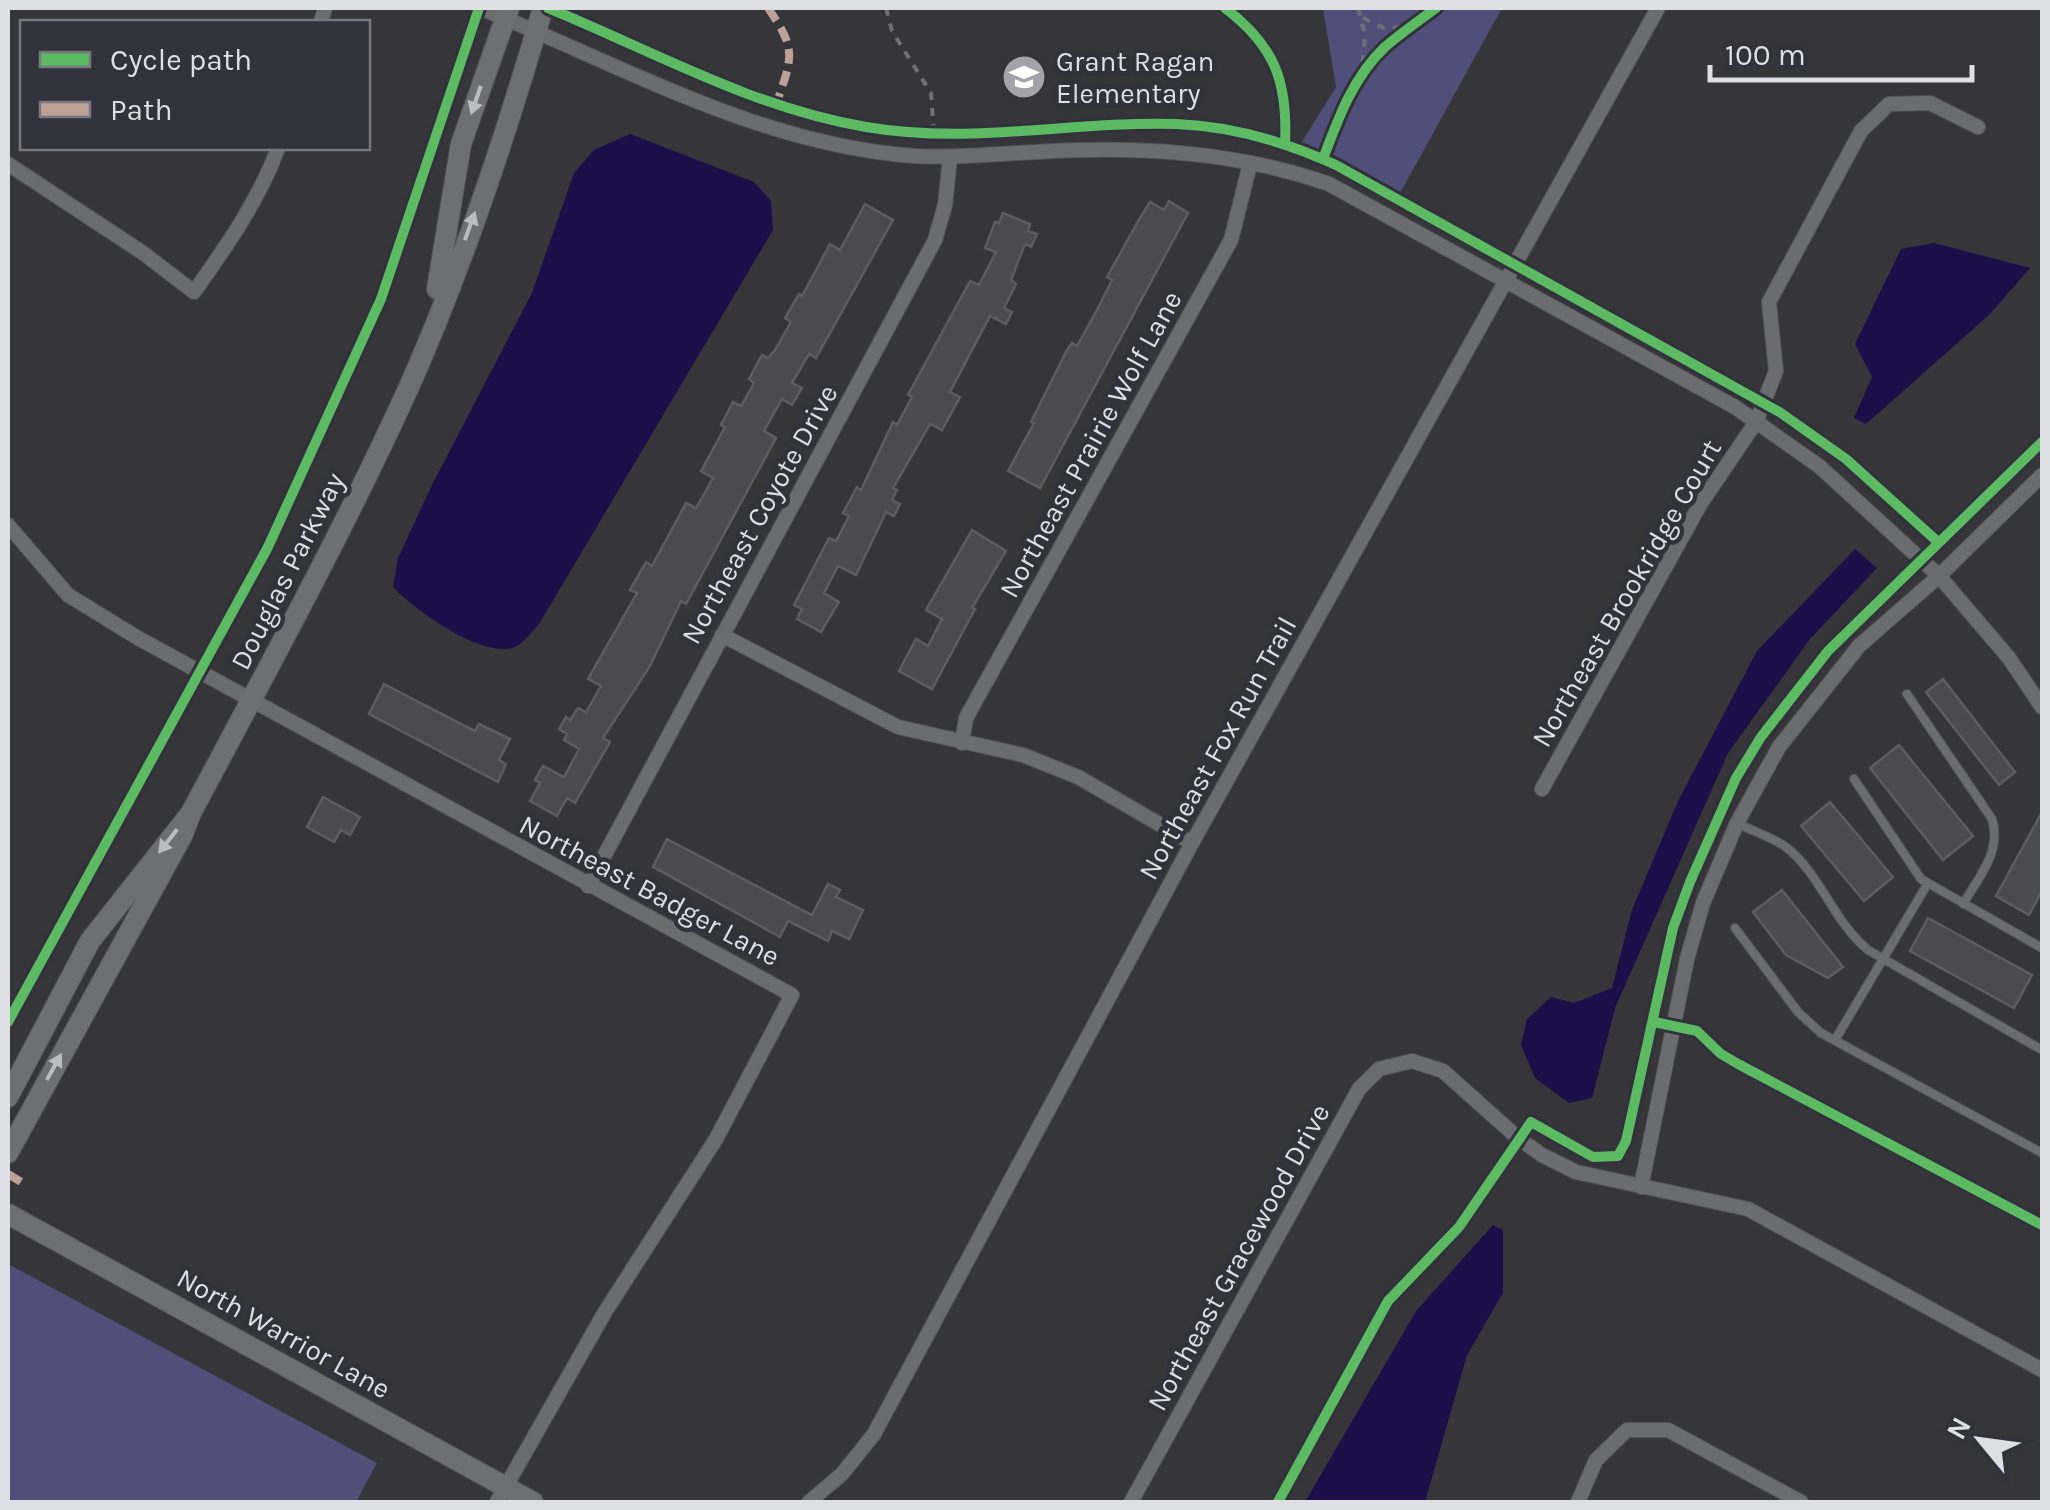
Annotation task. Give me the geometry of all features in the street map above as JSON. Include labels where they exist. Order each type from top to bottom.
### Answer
[{"type":"street","points":[[480,8],[507,13],[536,31],[763,126],[841,147],[950,158],[1173,150],[1293,172],[1329,184],[1735,407],[1832,477],[1938,576],[2009,658],[2042,708]]},
{"type":"street","name":"Douglas Parkway","points":[[8,1152],[182,836],[191,812],[340,534],[424,350],[482,194],[543,8]]},
{"type":"street","name":"Northeast Fox Run Trail","points":[[809,1502],[842,1474],[874,1434],[1192,843],[1658,8]]},
{"type":"street","name":"Douglas Parkway","points":[[424,350],[442,268],[461,144],[507,13]]},
{"type":"street","name":"Northeast Brookridge Court","points":[[1542,789],[1700,502],[1756,422],[1776,371],[1769,302],[1861,131],[1889,104],[1930,102],[1978,127]]},
{"type":"street","points":[[8,164],[143,253],[194,292],[252,202],[277,150]]},
{"type":"street","name":"Northeast Coyote Drive","points":[[588,886],[935,240],[945,205],[950,158]]},
{"type":"street","name":"Northeast Prairie Wolf Lane","points":[[962,743],[966,718],[1231,240],[1250,164]]},
{"type":"street","points":[[2042,475],[1859,646],[1779,747],[1736,823],[1703,903],[1688,958],[1642,1187],[1748,1209],[2042,1370]]},
{"type":"street","name":"Northeast Badger Lane","points":[[8,526],[68,595],[138,638],[792,995],[716,1139],[605,1312],[501,1495]]},
{"type":"street","points":[[722,635],[898,727],[1023,755],[1078,777],[1192,843]]},
{"type":"street","name":"Douglas Parkway","points":[[8,1097],[90,941],[191,812]]},
{"type":"street","name":"Northeast Gracewood Drive","points":[[1131,1502],[1359,1090],[1379,1068],[1412,1061],[1443,1071],[1542,1155],[1576,1172],[1642,1187]]},
{"type":"street","name":"North Warrior Lane","points":[[8,1214],[501,1495],[533,1502]]},
{"type":"street","points":[[1578,1502],[1596,1460],[1627,1430],[1668,1430],[1801,1502]]},
{"type":"lane","points":[[1907,694],[1992,819],[1996,832],[1996,847],[1963,904]]},
{"type":"lane","points":[[1854,779],[1921,879],[2042,948]]},
{"type":"lane","points":[[1736,823],[1784,846],[1810,872],[1852,937],[1883,960],[2042,1050]]},
{"type":"lane","points":[[1835,1040],[1928,883]]},
{"type":"lane","points":[[1735,928],[1798,1012],[1835,1040],[2042,1153]]},
{"type":"path","points":[[886,8],[892,32],[931,93],[938,134],[917,132]]},
{"type":"path","points":[[1358,8],[1363,18],[1366,56],[1361,74]]},
{"type":"path","points":[[1336,165],[1318,157],[1361,74],[1385,47],[1436,8]]},
{"type":"path","points":[[1363,18],[1384,28],[1411,27]]},
{"type":"shaded area","points":[[1323,8],[1502,8],[1399,195],[1300,145],[1336,87]]},
{"type":"shaded area","points":[[630,134],[754,182],[771,201],[773,230],[539,624],[517,646],[487,647],[433,620],[393,587],[398,558],[532,293],[574,173],[594,150]]},
{"type":"shaded area","points":[[1934,243],[2030,268],[1990,314],[1866,424],[1854,418],[1872,377],[1855,344],[1901,249]]},
{"type":"shaded area","points":[[1855,549],[1877,568],[1810,639],[1728,753],[1615,1008],[1592,1098],[1569,1103],[1535,1078],[1521,1045],[1527,1019],[1551,997],[1574,1003],[1612,988],[1632,910],[1678,801],[1757,651]]},
{"type":"shaded area","points":[[1493,1225],[1503,1230],[1503,1293],[1467,1355],[1425,1502],[1305,1502],[1416,1311]]},
{"type":"shaded area","points":[[8,1264],[377,1463],[356,1502],[8,1502]]},
{"type":"building","points":[[1169,201],[1188,213],[1040,488],[1008,471],[1067,350],[1072,343],[1077,346],[1097,310],[1112,280],[1107,277],[1140,218],[1150,202],[1164,210]]},
{"type":"building","points":[[865,204],[893,220],[816,358],[809,354],[792,383],[802,388],[792,405],[782,399],[764,431],[776,438],[686,604],[681,601],[650,666],[603,738],[610,742],[575,803],[567,798],[557,816],[530,801],[540,783],[535,780],[543,766],[564,777],[579,749],[564,740],[567,734],[559,729],[578,708],[586,712],[601,686],[588,679],[637,593],[630,590],[646,562],[652,566],[686,503],[696,508],[713,478],[701,471],[725,427],[721,425],[733,402],[741,406],[754,383],[749,379],[762,355],[768,358],[791,322],[785,318],[799,294],[802,296],[830,244],[840,250]]},
{"type":"building","points":[[1003,213],[1030,224],[1028,231],[1037,234],[1031,247],[1025,244],[1011,280],[1016,284],[1004,308],[1012,312],[1006,324],[990,316],[950,392],[960,397],[942,430],[930,424],[893,488],[897,490],[892,500],[900,504],[894,516],[886,512],[856,575],[838,566],[824,593],[839,602],[821,632],[797,619],[802,609],[794,605],[829,538],[836,541],[849,516],[843,513],[857,487],[861,490],[893,422],[897,425],[912,397],[908,395],[970,281],[979,285],[996,252],[985,248]]},
{"type":"building","points":[[972,530],[1006,551],[972,608],[975,609],[932,689],[899,671],[916,639],[928,646],[942,619],[926,610]]},
{"type":"building","points":[[1943,679],[2015,772],[1999,785],[1926,692]]},
{"type":"building","points":[[384,684],[475,731],[479,724],[510,739],[499,760],[506,764],[498,782],[369,714]]},
{"type":"building","points":[[1899,745],[1973,836],[1943,860],[1870,768]]},
{"type":"building","points":[[323,797],[360,817],[350,835],[341,830],[334,842],[307,827]]},
{"type":"building","points":[[1830,802],[1893,877],[1864,901],[1801,826]]},
{"type":"building","points":[[2042,812],[2042,891],[2029,915],[1996,896]]},
{"type":"building","points":[[667,839],[812,915],[828,884],[840,890],[836,897],[863,910],[849,939],[832,931],[828,941],[788,921],[780,937],[653,867]]},
{"type":"building","points":[[1782,890],[1843,967],[1828,978],[1786,955],[1753,912]]},
{"type":"building","points":[[1928,918],[2032,975],[2014,1008],[1910,951]]},
{"type":"marked path","points":[[768,8],[784,35],[789,55],[776,105]]},
{"type":"marked path","points":[[8,1174],[23,1183]]},
{"type":"cycle path","points":[[8,1022],[268,547],[381,299],[479,8]]},
{"type":"cycle path","points":[[548,8],[743,92],[866,127],[945,134],[1137,124],[1197,125],[1298,149],[1336,165],[1781,413],[1846,459],[1938,542]]},
{"type":"cycle path","points":[[1225,8],[1256,37],[1275,67],[1284,102],[1285,144]]},
{"type":"cycle path","points":[[1323,159],[1364,72],[1385,47],[1436,8]]},
{"type":"cycle path","points":[[1278,1502],[1388,1301],[1459,1227],[1531,1122],[1593,1157],[1618,1156],[1626,1141],[1673,928],[1736,778],[1761,737],[1828,651],[2042,442]]},
{"type":"cycle path","points":[[1654,1022],[1697,1031],[1721,1054],[1740,1065],[2042,1225]]},
{"type":"place","name":"Grant Ragan Elementary","points":[[1024,77]]}]
